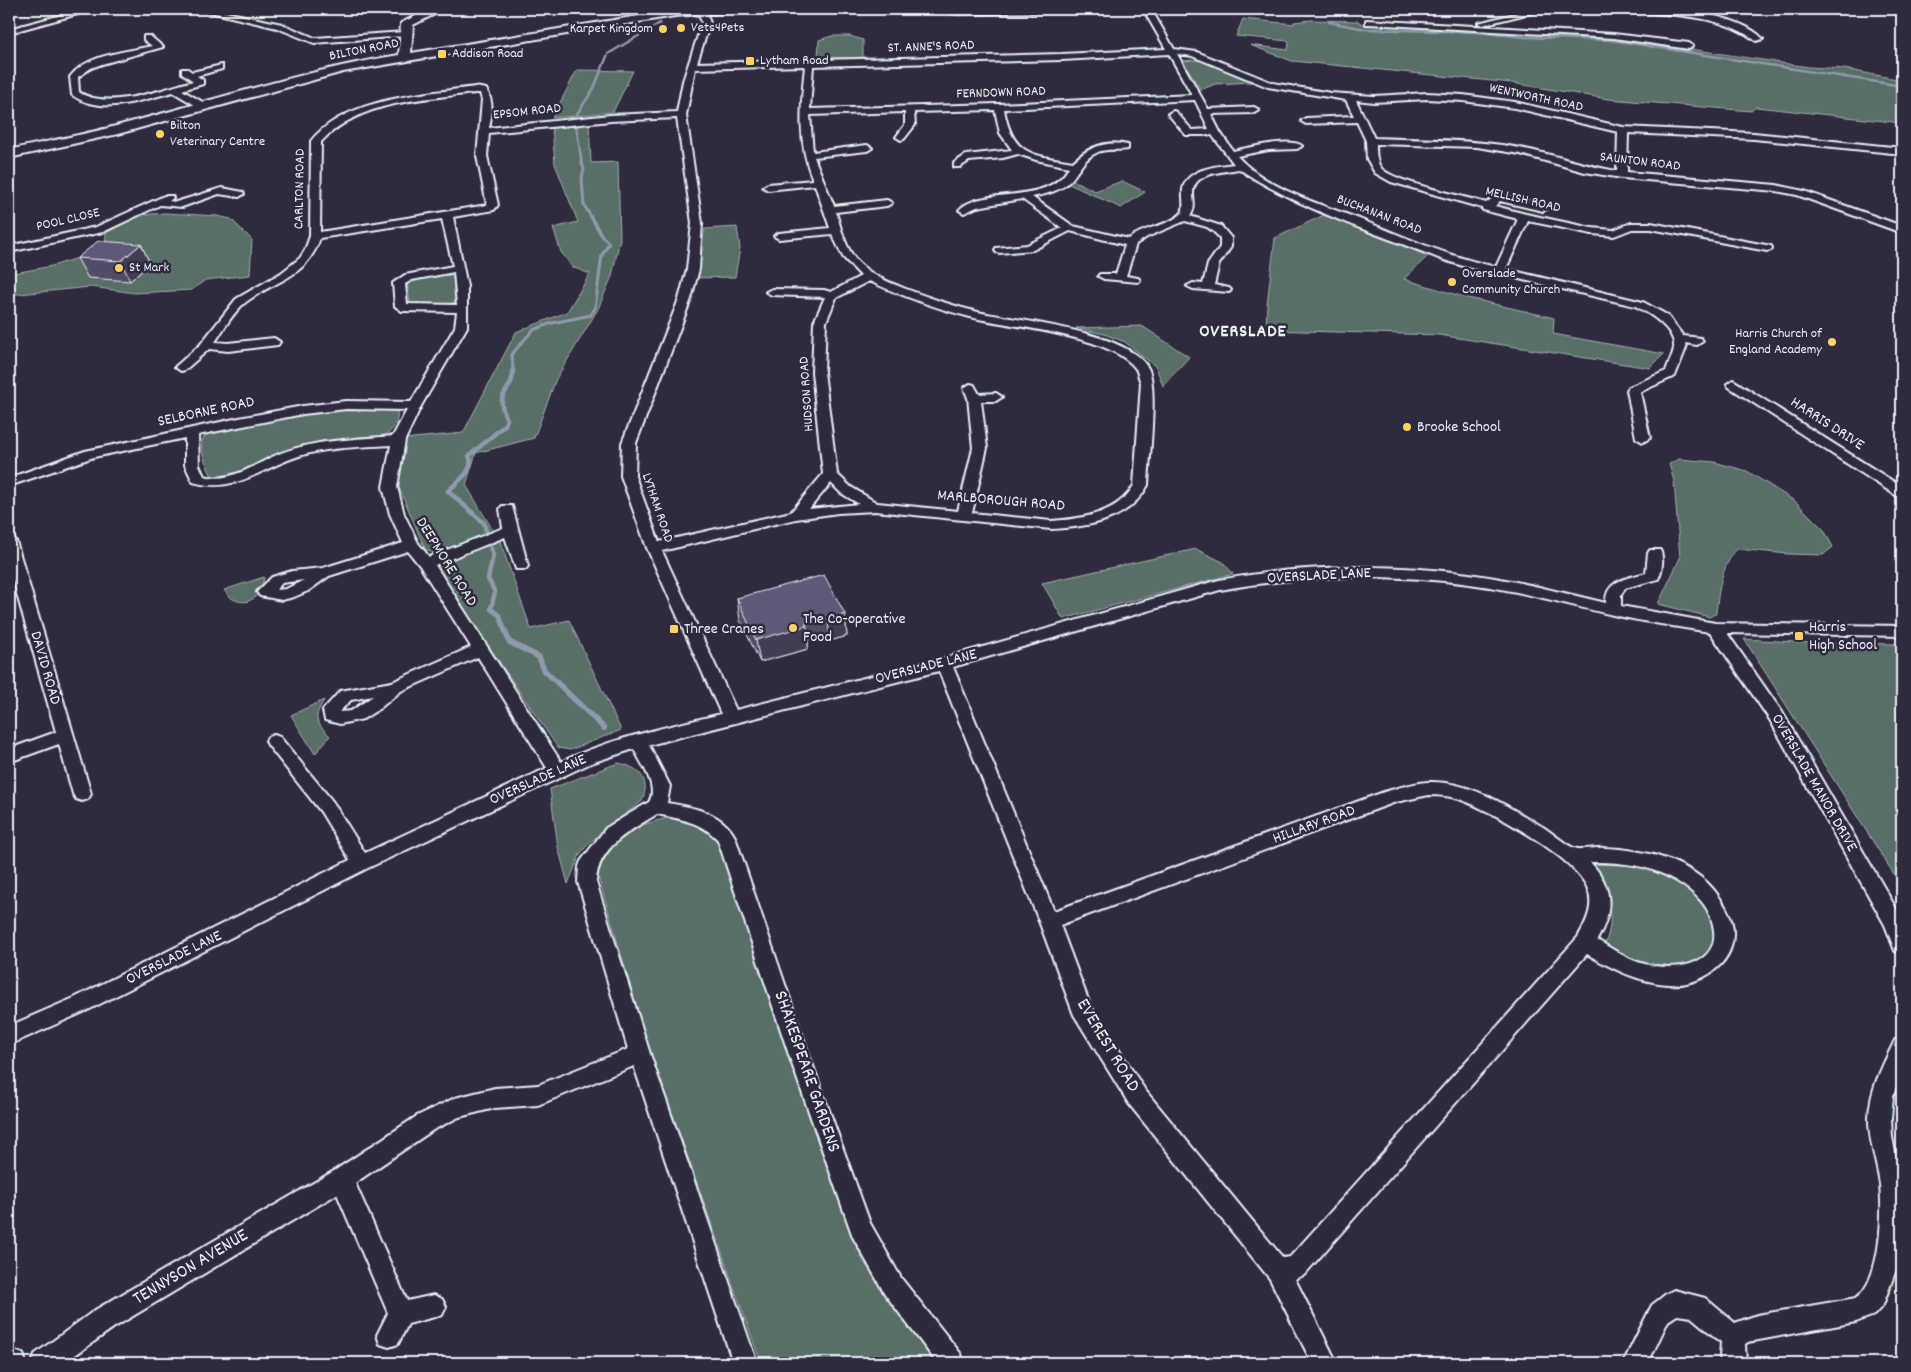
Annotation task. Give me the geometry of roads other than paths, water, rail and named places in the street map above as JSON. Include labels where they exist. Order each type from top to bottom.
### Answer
[{"type":"main road","points":[[405,57],[404,34],[408,23],[439,9]]},
{"type":"main road","name":"BILTON ROAD","points":[[9,154],[113,131],[298,79],[405,57],[612,23],[702,10],[731,9]]},
{"type":"street","points":[[9,31],[92,9]]},
{"type":"street","points":[[202,9],[279,26],[314,42],[404,34]]},
{"type":"street","points":[[953,9],[953,11],[959,12],[1078,9]]},
{"type":"street","name":"BUCHANAN ROAD","points":[[1147,9],[1198,97],[1215,132],[1230,154],[1241,166],[1267,183],[1329,212],[1445,257],[1639,304],[1663,317],[1680,339]]},
{"type":"street","points":[[1465,26],[1543,9]]},
{"type":"street","points":[[1628,9],[1712,19],[1743,28],[1765,41]]},
{"type":"street","name":"LYTHAM ROAD","points":[[702,10],[706,24],[683,95],[681,115],[696,223],[693,269],[684,298],[629,443],[628,476],[654,548],[731,717]]},
{"type":"street","points":[[1494,20],[1500,29]]},
{"type":"street","points":[[1369,22],[1614,36],[1689,46]]},
{"type":"street","points":[[1159,30],[1194,54]]},
{"type":"street","points":[[147,38],[167,53]]},
{"type":"street","points":[[159,47],[106,60],[80,70],[74,77],[75,93],[78,97],[86,100],[117,102],[200,82],[188,73],[220,67]]},
{"type":"street","points":[[1172,54],[1210,61]]},
{"type":"street","name":"ST. ANNE'S ROAD","points":[[692,66],[1172,54]]},
{"type":"street","name":"WENTWORTH ROAD","points":[[1172,54],[1194,54],[1271,85],[1350,98],[1427,96],[1495,102],[1623,130],[1754,136],[1902,151]]},
{"type":"street","points":[[772,292],[824,293],[831,296],[869,276],[858,269],[847,256],[835,231],[830,210],[809,155],[805,112],[809,64]]},
{"type":"street","points":[[174,89],[203,106]]},
{"type":"street","name":"CARLTON ROAD","points":[[181,367],[206,345],[240,301],[285,276],[302,262],[312,248],[314,236],[316,141],[330,125],[350,115],[383,105],[475,90],[483,91],[486,94],[487,107],[484,131]]},
{"type":"street","name":"FERNDOWN ROAD","points":[[805,112],[998,107],[1198,97]]},
{"type":"street","name":"MELLISH ROAD","points":[[1350,98],[1370,141],[1372,159],[1378,171],[1420,189],[1524,217],[1605,233],[1614,233],[1631,226],[1652,226],[1741,248],[1767,248]]},
{"type":"street","points":[[998,107],[1007,137],[1018,151]]},
{"type":"street","points":[[890,137],[906,138],[910,125],[909,109]]},
{"type":"street","points":[[1205,112],[1254,110]]},
{"type":"street","points":[[1173,114],[1188,133],[1215,132]]},
{"type":"street","name":"EPSOM ROAD","points":[[314,236],[488,209],[493,205],[482,156],[484,131],[602,118],[681,115]]},
{"type":"street","points":[[1306,121],[1360,119]]},
{"type":"street","points":[[1622,175],[1623,130]]},
{"type":"street","name":"SAUNTON ROAD","points":[[1370,141],[1477,144],[1521,151],[1585,169],[1622,175],[1776,188],[1800,193],[1902,230]]},
{"type":"street","points":[[964,205],[1024,196],[1060,184],[1070,176],[1074,165],[1090,151],[1111,143],[1125,147]]},
{"type":"street","points":[[1230,154],[1269,147],[1297,146]]},
{"type":"street","points":[[809,155],[871,148]]},
{"type":"street","points":[[958,160],[998,156],[1018,151],[1049,161],[1074,165]]},
{"type":"street","points":[[1120,278],[1131,243],[1142,234],[1183,218],[1190,208],[1188,193],[1190,183],[1197,177],[1213,171],[1241,166]]},
{"type":"street","points":[[768,187],[782,189],[820,182]]},
{"type":"street","name":"POOL CLOSE","points":[[9,249],[99,230],[164,200],[177,206],[215,192],[222,191],[239,194]]},
{"type":"street","points":[[1024,196],[1061,225],[1131,243]]},
{"type":"street","points":[[1487,208],[1498,197],[1543,208]]},
{"type":"street","points":[[830,210],[887,204]]},
{"type":"street","name":"DEEPMORE ROAD","points":[[447,216],[459,268],[463,316],[462,327],[415,406],[398,440],[390,487],[397,514],[411,545],[426,563],[558,770]]},
{"type":"street","points":[[1500,271],[1524,217]]},
{"type":"street","points":[[1183,218],[1216,227],[1225,238],[1225,248],[1215,260],[1208,288]]},
{"type":"street","points":[[1000,250],[1014,253],[1029,248],[1069,228]]},
{"type":"street","points":[[778,236],[835,231]]},
{"type":"street","points":[[459,268],[409,277],[399,283],[401,306],[404,308],[462,308]]},
{"type":"street","name":"MARLBOROUGH ROAD","points":[[796,515],[838,509],[875,508],[1051,525],[1072,524],[1105,516],[1134,497],[1141,484],[1147,383],[1142,368],[1129,356],[1090,338],[975,315],[904,292],[869,276]]},
{"type":"street","points":[[1104,276],[1134,280]]},
{"type":"street","points":[[1193,286],[1225,290]]},
{"type":"street","name":"HUDSON ROAD","points":[[830,475],[818,372],[820,322],[831,296]]},
{"type":"street","points":[[1643,438],[1633,390],[1671,372],[1680,347],[1680,339],[1697,341]]},
{"type":"street","points":[[206,345],[228,347],[275,341]]},
{"type":"street","name":"HARRIS DRIVE","points":[[1733,384],[1902,493]]},
{"type":"street","points":[[964,516],[980,448],[972,393],[996,397]]},
{"type":"street","name":"SELBORNE ROAD","points":[[9,482],[90,454],[303,410],[346,405],[415,406]]},
{"type":"street","points":[[191,433],[192,465],[198,479],[213,483],[228,481],[301,451],[398,440]]},
{"type":"street","points":[[654,548],[796,515],[830,475],[846,490],[875,508]]},
{"type":"street","points":[[507,509],[510,530],[521,566]]},
{"type":"street","points":[[426,563],[510,530]]},
{"type":"street","name":"DAVID ROAD","points":[[9,541],[11,559],[82,794]]},
{"type":"street","points":[[324,574],[411,545]]},
{"type":"street","points":[[1614,610],[1613,594],[1620,585],[1653,576],[1655,553]]},
{"type":"street","name":"OVERSLADE LANE","points":[[9,1036],[81,1004],[361,863],[586,758],[639,741],[906,672],[944,664],[1219,585],[1294,575],[1379,573],[1436,575],[1516,587],[1614,610],[1715,628],[1902,631]]},
{"type":"street","name":"OVERSLADE MANOR DRIVE","points":[[1715,628],[1776,716],[1898,923],[1902,945]]},
{"type":"street","points":[[395,687],[480,650]]},
{"type":"street","name":"EVEREST ROAD","points":[[944,664],[1049,921],[1081,1009],[1137,1097],[1278,1270],[1325,1363]]},
{"type":"street","points":[[9,756],[64,736]]},
{"type":"street","points":[[274,741],[327,807],[361,863]]},
{"type":"street","points":[[639,741],[661,786],[660,799],[655,807],[612,834],[588,866],[587,882],[640,1054],[745,1363]]},
{"type":"street","name":"HILLARY ROAD","points":[[1049,921],[1381,800],[1415,790],[1442,789],[1474,798],[1558,844],[1573,856],[1592,879],[1600,904],[1600,916],[1597,927],[1585,943],[1296,1266],[1278,1270]]},
{"type":"street","name":"SHAKESPEARE GARDENS","points":[[655,807],[701,818],[721,829],[726,836],[802,1064],[861,1229],[893,1286],[952,1363]]},
{"type":"street","points":[[1573,856],[1590,854],[1629,858],[1668,868],[1691,880],[1704,892],[1716,909],[1723,930],[1721,951],[1716,960],[1697,973],[1684,976],[1671,977],[1642,972],[1628,967],[1585,943]]},
{"type":"street","points":[[1733,1337],[1757,1327],[1856,1310],[1866,1306],[1876,1293],[1887,1262],[1892,1220],[1890,1185],[1880,1130],[1882,1090],[1902,1047]]},
{"type":"street","name":"TENNYSON AVENUE","points":[[44,1363],[104,1319],[342,1179],[425,1123],[455,1108],[495,1098],[538,1094],[640,1054]]},
{"type":"street","points":[[342,1179],[401,1314]]},
{"type":"street","points":[[1634,1363],[1660,1313],[1674,1302],[1696,1306],[1733,1337]]},
{"type":"street","points":[[389,1335],[401,1314],[434,1307]]},
{"type":"street","points":[[1733,1337],[1732,1357],[1734,1363]]},
{"type":"street","points":[[9,1361],[14,1363]]},
{"type":"waterway","points":[[1329,22],[1365,29],[1476,32],[1525,37],[1611,40],[1902,86]]},
{"type":"waterway","points":[[575,117],[594,88],[608,54],[660,23]]},
{"type":"waterway","points":[[576,124],[582,165]]},
{"type":"waterway","points":[[513,370],[512,354],[533,330],[552,323],[591,315],[595,308],[602,255],[609,243],[602,236],[584,205],[582,178],[584,169],[582,163]]},
{"type":"waterway","points":[[486,531],[484,523],[448,491],[468,471],[471,461],[469,456],[505,425],[507,419],[502,403],[510,384],[513,370]]},
{"type":"waterway","points":[[490,546],[493,555],[488,579],[495,592],[491,609],[500,616],[505,631]]},
{"type":"waterway","points":[[505,630],[509,642],[539,657],[544,670],[604,728]]},
{"type":"place","name":"Vets4Pets","points":[[681,28]]},
{"type":"place","name":"Karpet Kingdom","points":[[663,29]]},
{"type":"place","name":"Addison Road","points":[[442,54]]},
{"type":"place","name":"Lytham Road","points":[[750,61]]},
{"type":"place","name":"Bilton Veterinary Centre","points":[[160,134]]},
{"type":"place","name":"St Mark","points":[[119,268]]},
{"type":"place","name":"Overslade Community Church","points":[[1452,282]]},
{"type":"place","name":"Harris Church of England Academy","points":[[1832,342]]},
{"type":"place","name":"Brooke School","points":[[1407,427]]},
{"type":"place","name":"The Co-operative Food","points":[[793,628]]},
{"type":"place","name":"Three Cranes","points":[[674,629]]},
{"type":"place","name":"Harris High School","points":[[1799,636]]},
{"type":"district","name":"OVERSLADE","points":[[1243,332]]}]
